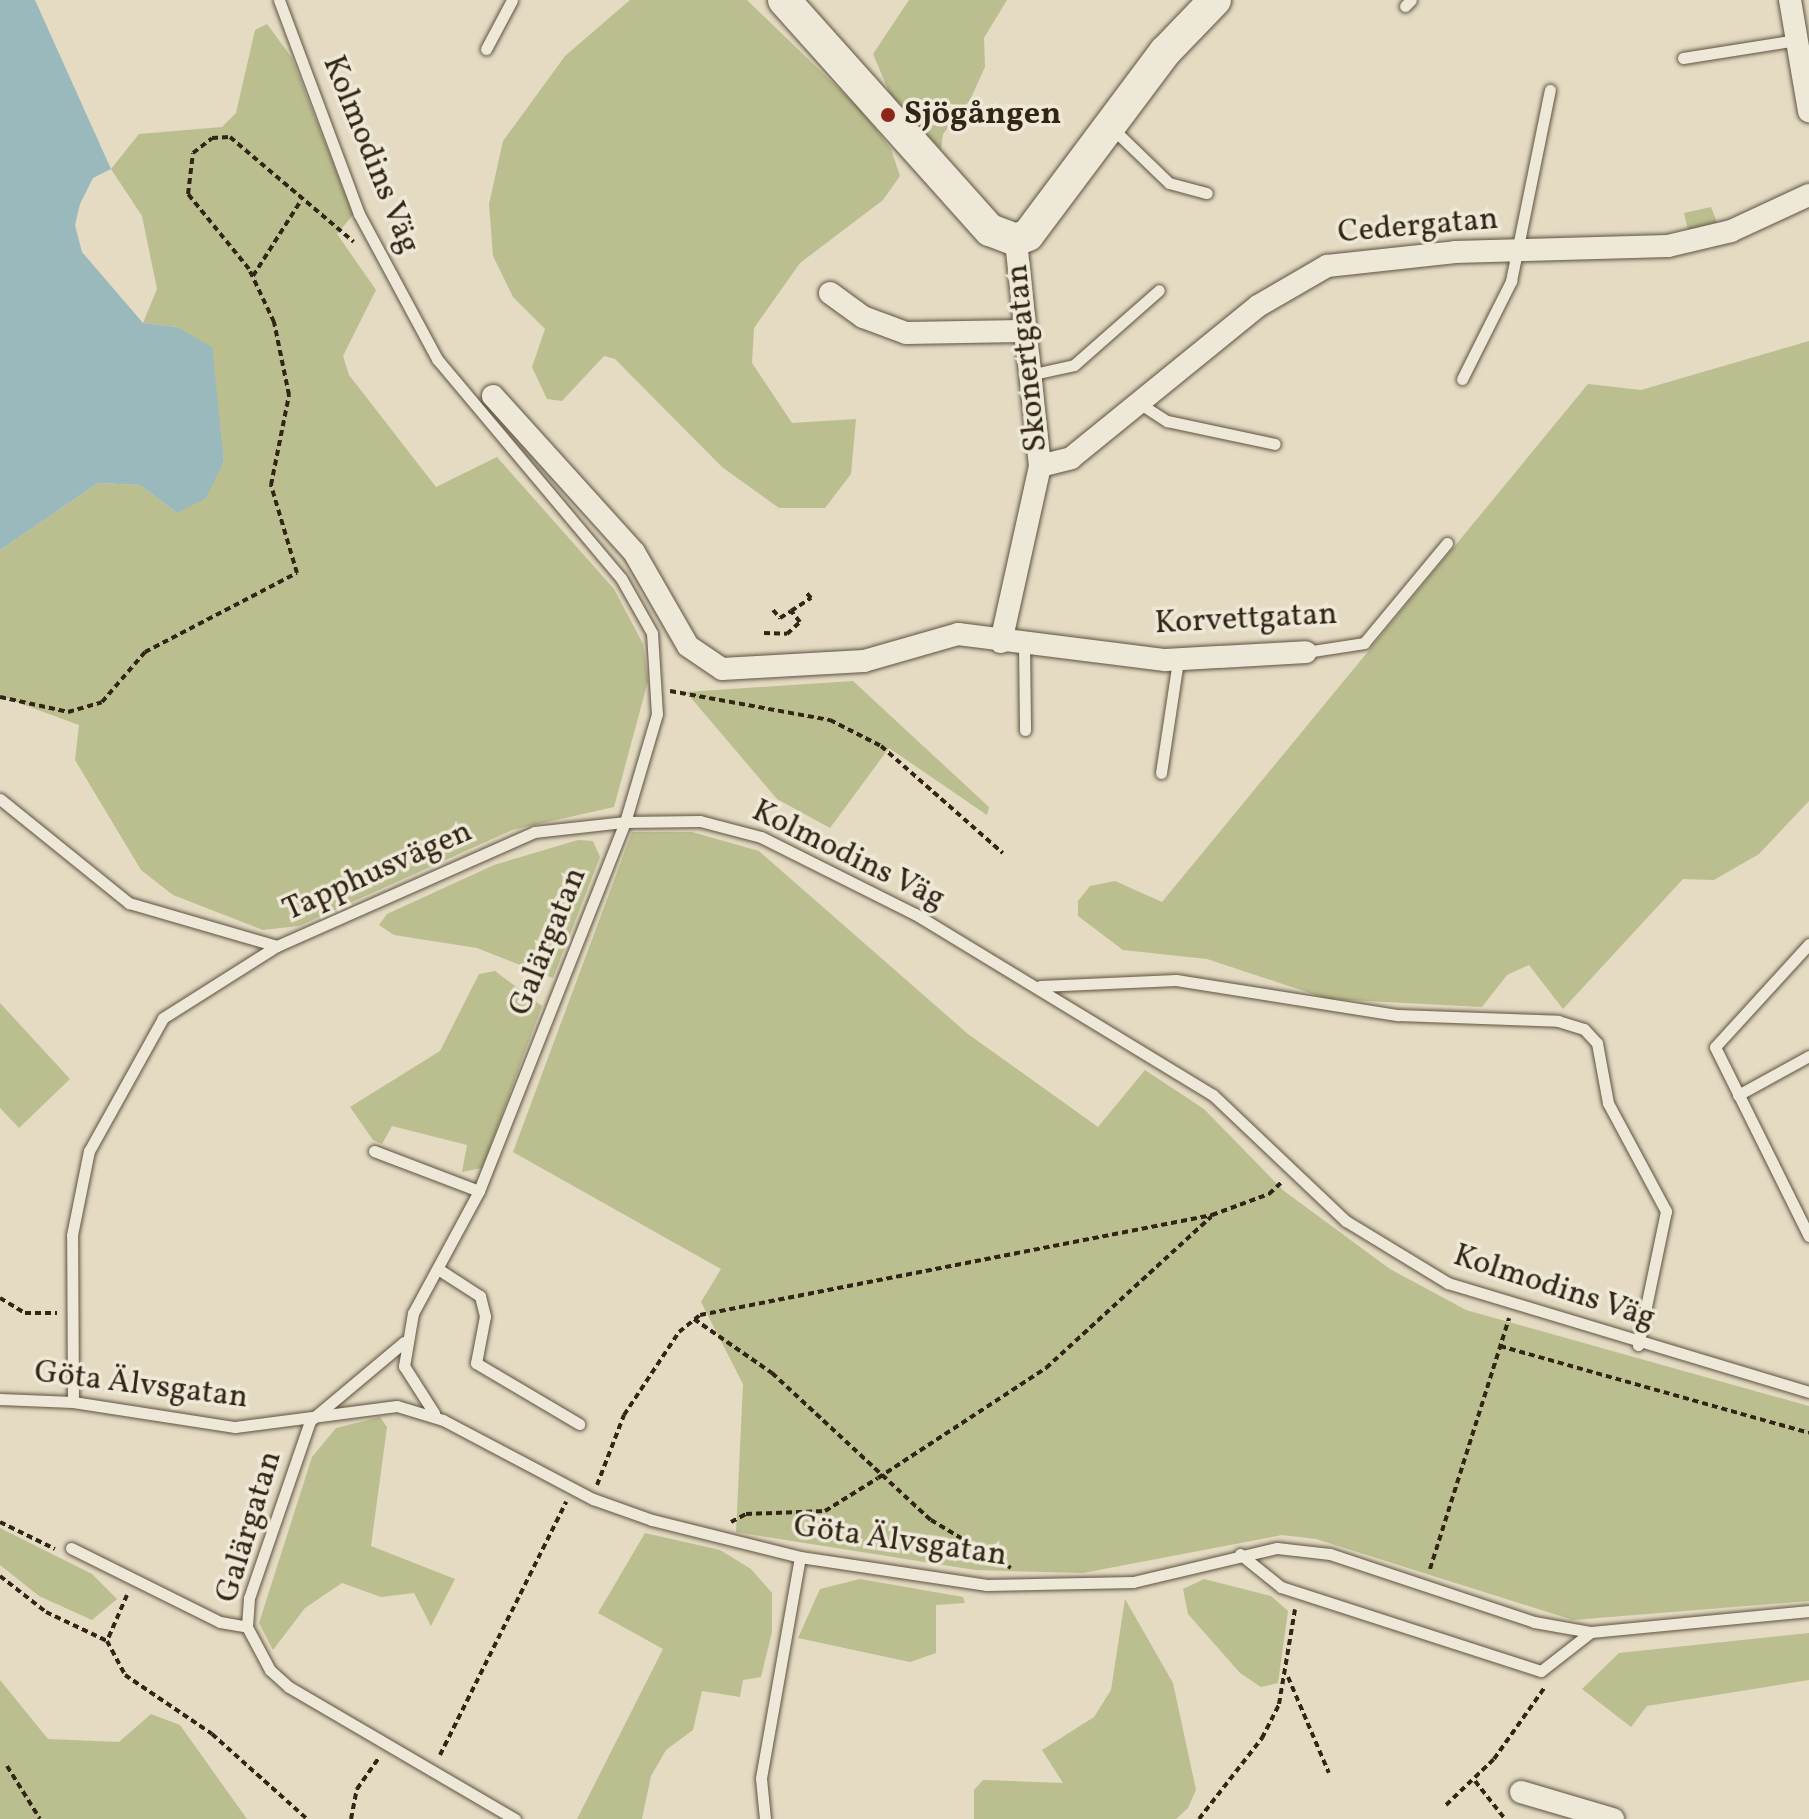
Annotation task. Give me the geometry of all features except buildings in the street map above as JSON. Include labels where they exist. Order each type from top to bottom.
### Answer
[{"type":"street","points":[[784,0],[990,230],[1016,240]]},
{"type":"street","name":"Skonertgatan","points":[[1001,642],[1040,466],[1022,331],[1016,240],[1028,235],[1165,52],[1215,0]]},
{"type":"street","points":[[1790,0],[1809,111]]},
{"type":"street","name":"Cedergatan","points":[[1040,466],[1071,458],[1142,405],[1258,306],[1327,266],[1701,240],[1809,195]]},
{"type":"street","points":[[830,293],[863,317],[906,333],[1022,331]]},
{"type":"street","name":"Korvettgatan","points":[[493,396],[634,552],[688,646],[713,665],[800,669],[864,661],[958,634],[1001,642],[1178,660],[1306,652]]},
{"type":"street","points":[[1521,1792],[1613,1819]]},
{"type":"lane","name":"Kolmodins Väg","points":[[279,0],[359,214],[437,359],[475,410],[621,578],[652,633],[658,688],[650,750],[625,822],[700,821],[761,837],[1039,986],[1213,1095],[1292,1172],[1389,1253],[1512,1308],[1809,1392]]},
{"type":"lane","points":[[486,49],[512,0]]},
{"type":"lane","points":[[1683,58],[1797,40]]},
{"type":"lane","points":[[1462,379],[1511,281],[1550,90]]},
{"type":"lane","points":[[1111,128],[1169,183],[1207,193]]},
{"type":"lane","points":[[1027,375],[1074,365],[1159,290]]},
{"type":"lane","points":[[1142,405],[1167,421],[1275,444]]},
{"type":"lane","name":"Korvettgatan","points":[[1306,652],[1364,643],[1447,543]]},
{"type":"lane","points":[[1024,644],[1025,730]]},
{"type":"lane","points":[[1161,773],[1178,660]]},
{"type":"lane","name":"Tapphusvägen","points":[[0,799],[129,903],[277,946],[534,832],[625,822]]},
{"type":"lane","name":"Galärgatan","points":[[515,1819],[385,1746],[279,1679],[247,1627],[249,1598],[310,1421],[404,1342],[479,1191],[625,822]]},
{"type":"lane","points":[[1809,944],[1715,1047],[1809,1236]]},
{"type":"lane","points":[[73,1402],[72,1312],[79,1184],[129,1070],[163,1018],[277,946]]},
{"type":"lane","points":[[1039,986],[1176,980],[1398,1015],[1558,1021],[1584,1029],[1597,1043],[1608,1103],[1666,1211],[1638,1345]]},
{"type":"lane","points":[[1738,1095],[1809,1056]]},
{"type":"lane","points":[[374,1151],[479,1191]]},
{"type":"lane","points":[[438,1269],[480,1296],[485,1316],[476,1363],[579,1424]]},
{"type":"lane","points":[[404,1342],[410,1385],[443,1420]]},
{"type":"lane","name":"Göta Älvsgatan","points":[[0,1399],[73,1402],[216,1426],[310,1421],[397,1406],[443,1420],[593,1499],[715,1537],[800,1557],[987,1585],[1133,1582],[1240,1554],[1304,1549],[1591,1632],[1809,1611]]},
{"type":"lane","points":[[71,1548],[220,1622],[247,1627]]},
{"type":"lane","points":[[1240,1554],[1281,1587],[1541,1671],[1554,1667],[1591,1632]]},
{"type":"lane","points":[[765,1819],[761,1778],[800,1557]]},
{"type":"path","points":[[0,697],[68,712],[102,702],[145,652],[297,573],[271,485],[289,420],[287,375],[253,276],[188,194],[193,153],[212,138],[230,137],[300,202],[385,263]]},
{"type":"path","points":[[253,276],[300,202]]},
{"type":"path","points":[[773,610],[780,618],[811,598],[805,591]]},
{"type":"path","points":[[764,633],[787,634],[800,622],[791,611]]},
{"type":"path","points":[[658,688],[830,720],[881,746],[1003,853]]},
{"type":"path","points":[[593,1499],[624,1415],[694,1319],[1212,1215],[1269,1194],[1292,1172]]},
{"type":"path","points":[[715,1537],[746,1514],[825,1511],[878,1478],[1046,1368],[1212,1215]]},
{"type":"path","points":[[0,1298],[25,1313],[72,1312]]},
{"type":"path","points":[[1425,1586],[1512,1308]]},
{"type":"path","points":[[694,1319],[772,1373],[878,1478],[975,1549],[1045,1586]]},
{"type":"path","points":[[1500,1346],[1809,1433]]},
{"type":"path","points":[[431,1772],[573,1489]]},
{"type":"path","points":[[0,1522],[60,1551],[71,1548]]},
{"type":"path","points":[[0,1576],[46,1612],[107,1641],[125,1675],[212,1734],[307,1819]]},
{"type":"path","points":[[107,1641],[135,1580]]},
{"type":"path","points":[[1199,1819],[1262,1738],[1288,1677],[1296,1610],[1281,1587]]},
{"type":"path","points":[[1446,1805],[1475,1781],[1516,1732],[1554,1667]]},
{"type":"path","points":[[1288,1677],[1329,1773]]},
{"type":"path","points":[[351,1819],[357,1789],[385,1746]]},
{"type":"path","points":[[7,1766],[40,1819]]},
{"type":"path","points":[[1475,1781],[1505,1819]]},
{"type":"green space","points":[[630,0],[747,0],[861,110],[891,149],[900,176],[883,200],[800,263],[754,328],[752,363],[792,423],[856,419],[851,474],[825,508],[779,508],[722,467],[615,359],[604,356],[562,401],[547,399],[532,367],[545,329],[513,297],[493,256],[489,204],[503,141],[565,56]]},
{"type":"green space","points":[[909,0],[1007,0],[984,38],[985,67],[970,100],[943,134],[941,150],[890,94],[873,54]]},
{"type":"green space","points":[[267,24],[292,58],[353,215],[337,234],[376,290],[343,356],[349,375],[436,487],[497,457],[614,589],[643,644],[648,681],[614,807],[512,830],[299,926],[263,930],[173,895],[141,870],[75,760],[79,725],[0,696],[0,550],[98,483],[140,485],[177,513],[224,462],[220,425],[177,327],[143,323],[157,289],[142,216],[111,169],[139,134],[222,127],[236,113],[255,30]]},
{"type":"green space","points":[[1711,207],[1717,222],[1688,230],[1684,213]]},
{"type":"green space","points":[[1809,341],[1809,801],[1759,854],[1714,880],[1683,879],[1563,1009],[1529,965],[1507,975],[1482,1007],[1328,999],[1207,959],[1123,950],[1078,916],[1078,901],[1090,886],[1115,881],[1162,902],[1588,384],[1641,390]]},
{"type":"green space","points":[[853,681],[989,807],[987,815],[889,748],[830,828],[777,799],[686,692]]},
{"type":"green space","points":[[632,832],[692,832],[759,851],[968,1034],[1098,1127],[1145,1070],[1204,1109],[1284,1191],[1390,1269],[1466,1310],[1809,1406],[1809,1601],[1573,1620],[1316,1539],[1282,1535],[1083,1573],[975,1570],[736,1532],[743,1384],[701,1302],[721,1269],[513,1152]]},
{"type":"green space","points":[[578,840],[593,841],[600,857],[553,978],[477,948],[394,935],[379,925],[387,914],[494,865]]},
{"type":"green space","points":[[495,971],[542,1006],[482,1168],[462,1172],[467,1145],[392,1126],[382,1144],[373,1140],[350,1107],[440,1051],[479,974]]},
{"type":"green space","points":[[0,1003],[70,1079],[19,1128],[0,1108]]},
{"type":"green space","points":[[380,1417],[387,1427],[371,1546],[455,1579],[431,1626],[414,1593],[381,1597],[342,1583],[305,1608],[273,1650],[259,1623],[312,1457],[336,1428]]},
{"type":"green space","points":[[0,1528],[92,1574],[117,1599],[92,1620],[39,1596],[0,1565]]},
{"type":"green space","points":[[645,1533],[720,1550],[751,1569],[772,1593],[772,1632],[761,1677],[743,1680],[740,1697],[702,1691],[693,1730],[666,1750],[651,1776],[642,1819],[577,1819],[663,1649],[598,1613]]},
{"type":"green space","points":[[860,1579],[963,1597],[965,1603],[936,1605],[936,1653],[910,1662],[798,1638],[820,1589]]},
{"type":"green space","points":[[1204,1579],[1271,1596],[1288,1611],[1278,1683],[1261,1687],[1240,1673],[1188,1614],[1183,1589]]},
{"type":"green space","points":[[1125,1599],[1173,1683],[1196,1790],[1188,1808],[1176,1819],[974,1819],[974,1790],[983,1780],[1063,1783],[1042,1750],[1094,1717],[1111,1690]]},
{"type":"green space","points":[[1809,1633],[1809,1680],[1647,1706],[1631,1727],[1582,1689],[1619,1653]]},
{"type":"green space","points":[[0,1680],[48,1739],[119,1742],[151,1714],[180,1725],[247,1819],[0,1819]]},
{"type":"water","points":[[0,0],[35,0],[111,169],[93,178],[80,204],[75,225],[82,252],[143,323],[177,327],[212,347],[224,461],[206,498],[177,513],[140,485],[98,483],[0,550]]},
{"type":"place","name":"Sjögången","points":[[888,115]]}]
